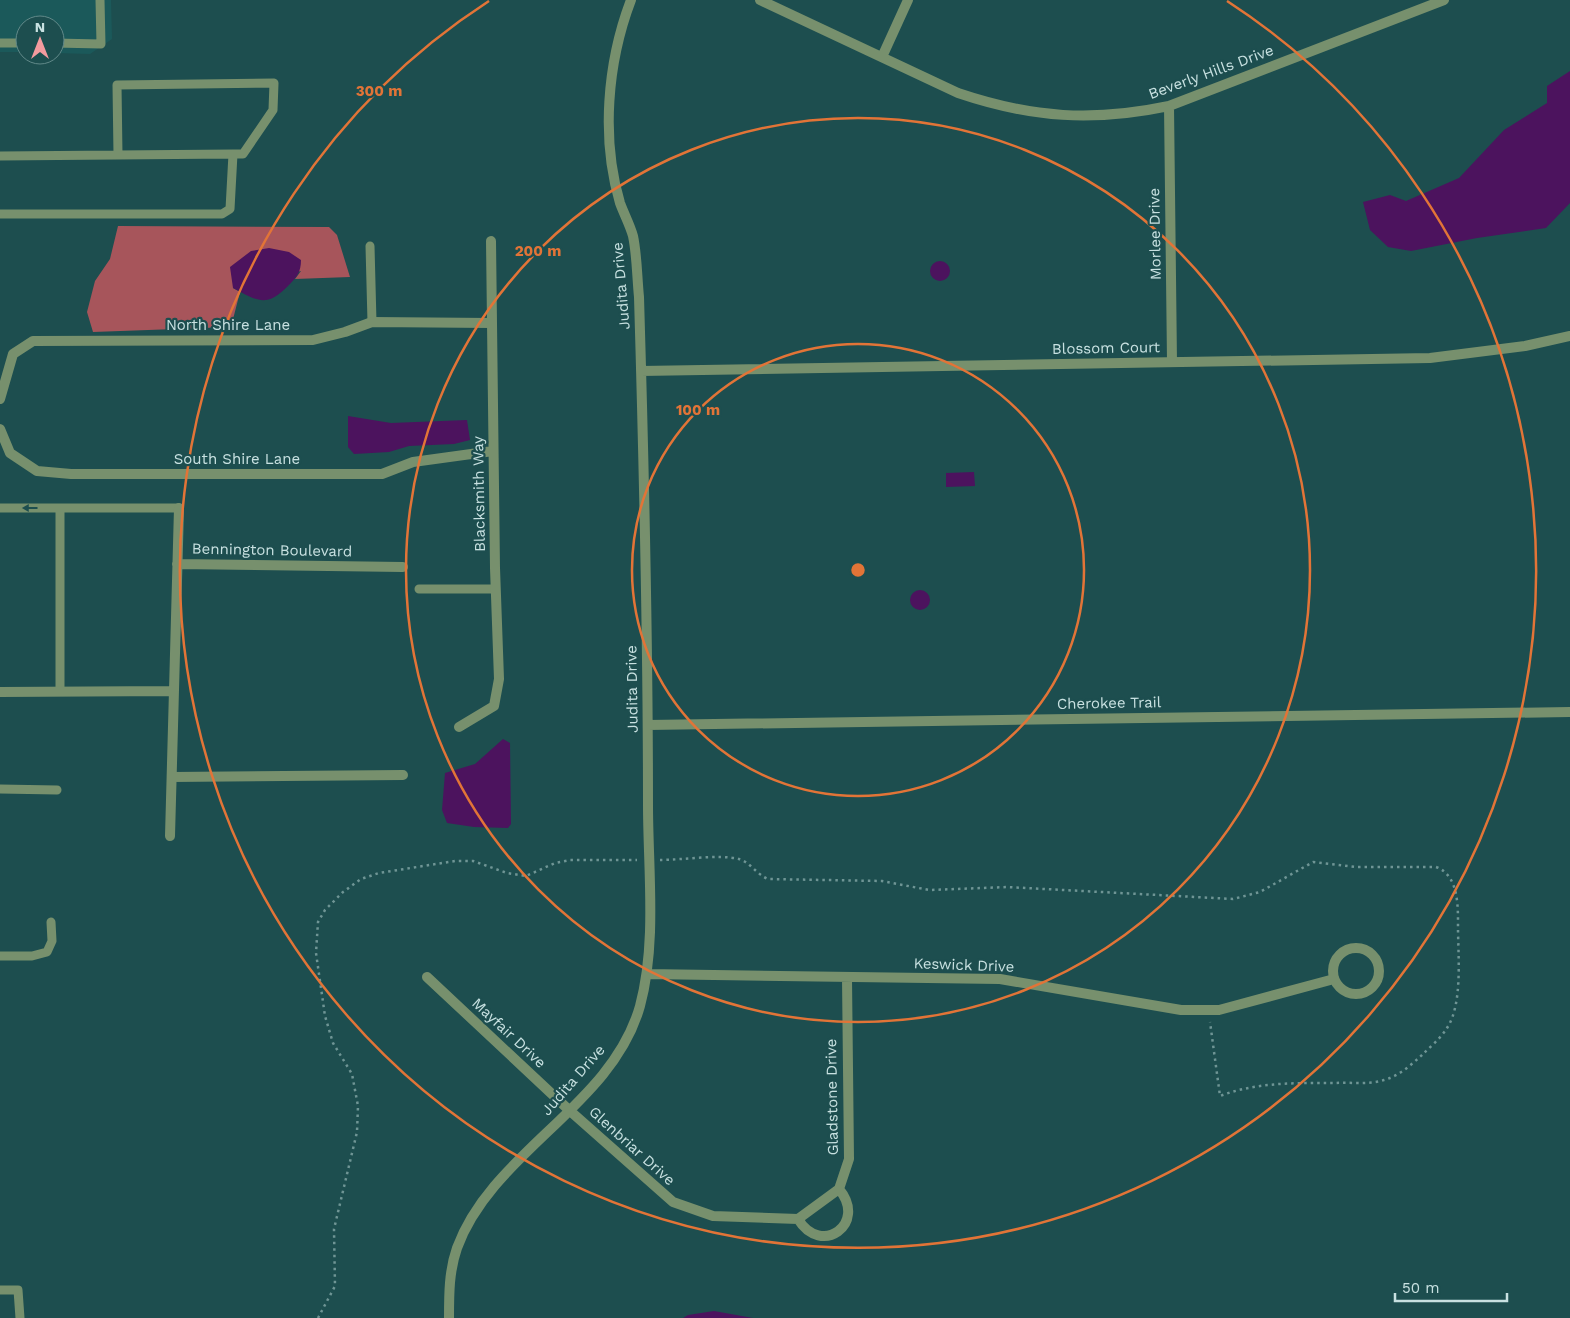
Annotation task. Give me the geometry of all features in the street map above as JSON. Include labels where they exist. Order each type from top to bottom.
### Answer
[{"type":"street","name":"Judita Drive","points":[[448,1318],[449,1279],[457,1247],[474,1213],[497,1183],[569,1110],[607,1068],[630,1035],[640,1007],[647,974],[650,929],[648,725],[639,297],[632,235],[620,203],[609,119],[611,82],[616,48],[631,0]]},
{"type":"street","name":"Beverly Hills Drive","points":[[760,0],[958,93],[991,104],[1031,113],[1066,117],[1100,117],[1135,113],[1169,106],[1444,0]]},
{"type":"street","points":[[882,57],[908,0]]},
{"type":"street","name":"Morlee Drive","points":[[1169,106],[1172,362]]},
{"type":"street","name":"Blacksmith Way","points":[[459,727],[494,706],[499,680],[495,589],[490,241]]},
{"type":"street","name":"North Shire Lane","points":[[0,400],[13,354],[33,341],[313,340],[345,332],[372,322],[492,323]]},
{"type":"street","name":"Blossom Court","points":[[641,371],[1430,358],[1525,346],[1570,336]]},
{"type":"street","name":"South Shire Lane","points":[[0,429],[10,453],[37,471],[72,474],[382,474],[413,462],[493,452]]},
{"type":"street","points":[[178,564],[179,508]]},
{"type":"street","name":"Bennington Boulevard","points":[[170,836],[178,564],[402,567]]},
{"type":"street","points":[[0,692],[174,690]]},
{"type":"street","name":"Cherokee Trail","points":[[648,725],[1570,712]]},
{"type":"street","points":[[172,777],[402,775]]},
{"type":"street","points":[[1348,948],[1366,949],[1374,955],[1378,963],[1380,972],[1377,981],[1372,988],[1364,993],[1346,992],[1338,986],[1334,979],[1332,970],[1334,960],[1348,948]]},
{"type":"street","name":"Keswick Drive","points":[[647,974],[1000,979],[1181,1010],[1219,1010],[1334,979]]},
{"type":"street","name":"Mayfair Drive","points":[[428,978],[569,1110]]},
{"type":"street","name":"Gladstone Drive","points":[[839,1190],[849,1159],[847,978]]},
{"type":"street","name":"Glenbriar Drive","points":[[569,1110],[673,1202],[713,1216],[798,1219]]},
{"type":"street","points":[[839,1190],[847,1199],[849,1211],[846,1223],[838,1232],[827,1237],[814,1236],[804,1229],[798,1219],[839,1190]]},
{"type":"lane","points":[[65,43],[101,44],[100,0]]},
{"type":"lane","points":[[0,43],[15,43]]},
{"type":"lane","points":[[0,156],[243,154],[273,110],[274,83],[118,84],[118,155]]},
{"type":"lane","points":[[0,214],[222,214],[230,209],[232,154]]},
{"type":"lane","points":[[370,246],[372,322]]},
{"type":"lane","points":[[0,508],[179,508]]},
{"type":"lane","points":[[60,508],[60,691]]},
{"type":"lane","points":[[419,589],[495,589]]},
{"type":"lane","points":[[0,789],[57,790]]},
{"type":"lane","points":[[0,956],[32,956],[47,952],[52,941],[51,922]]},
{"type":"lane","points":[[0,1290],[18,1290],[20,1318]]},
{"type":"path","points":[[318,1318],[335,1286],[334,1229],[356,1132],[358,1106],[352,1074],[333,1043],[324,1016],[316,953],[318,922],[325,910],[343,892],[361,879],[379,873],[455,861],[472,861],[507,873],[526,876],[555,863],[570,860],[731,858],[747,863],[760,875],[768,879],[882,881],[929,890],[1007,887],[1212,899],[1248,897],[1314,862],[1356,867],[1436,867],[1442,869],[1451,880],[1458,910],[1458,959],[1454,1013],[1448,1028],[1433,1044],[1403,1071],[1392,1078],[1375,1082],[1282,1083],[1242,1089],[1220,1096],[1208,1010]]},
{"type":"shaded area","points":[[0,0],[111,0],[112,39],[90,54],[65,53],[65,15],[15,15],[15,52],[0,52]]},
{"type":"shaded area","points":[[1570,71],[1570,203],[1546,228],[1477,238],[1411,251],[1388,247],[1370,230],[1363,202],[1390,195],[1406,201],[1459,178],[1504,130],[1547,103],[1547,86]]},
{"type":"shaded area","points":[[118,226],[329,227],[337,235],[350,277],[295,279],[301,271],[233,288],[240,292],[231,327],[93,332],[87,312],[95,281],[110,259]]},
{"type":"shaded area","points":[[269,248],[289,252],[301,260],[298,274],[294,280],[280,293],[268,300],[256,299],[233,288],[230,267],[251,251]]},
{"type":"shaded area","points":[[940,261],[947,264],[950,271],[947,278],[940,281],[933,278],[930,271],[933,264]]},
{"type":"shaded area","points":[[348,416],[391,423],[467,420],[470,440],[454,444],[409,446],[389,452],[354,454],[348,447]]},
{"type":"shaded area","points":[[974,472],[975,486],[946,487],[946,473]]},
{"type":"shaded area","points":[[920,590],[927,593],[930,600],[927,607],[920,610],[913,607],[910,600],[913,593]]},
{"type":"shaded area","points":[[503,739],[510,743],[511,824],[508,828],[474,827],[447,823],[442,810],[445,773],[475,764]]},
{"type":"shaded area","points":[[714,1311],[753,1318],[683,1318],[688,1315]]}]
